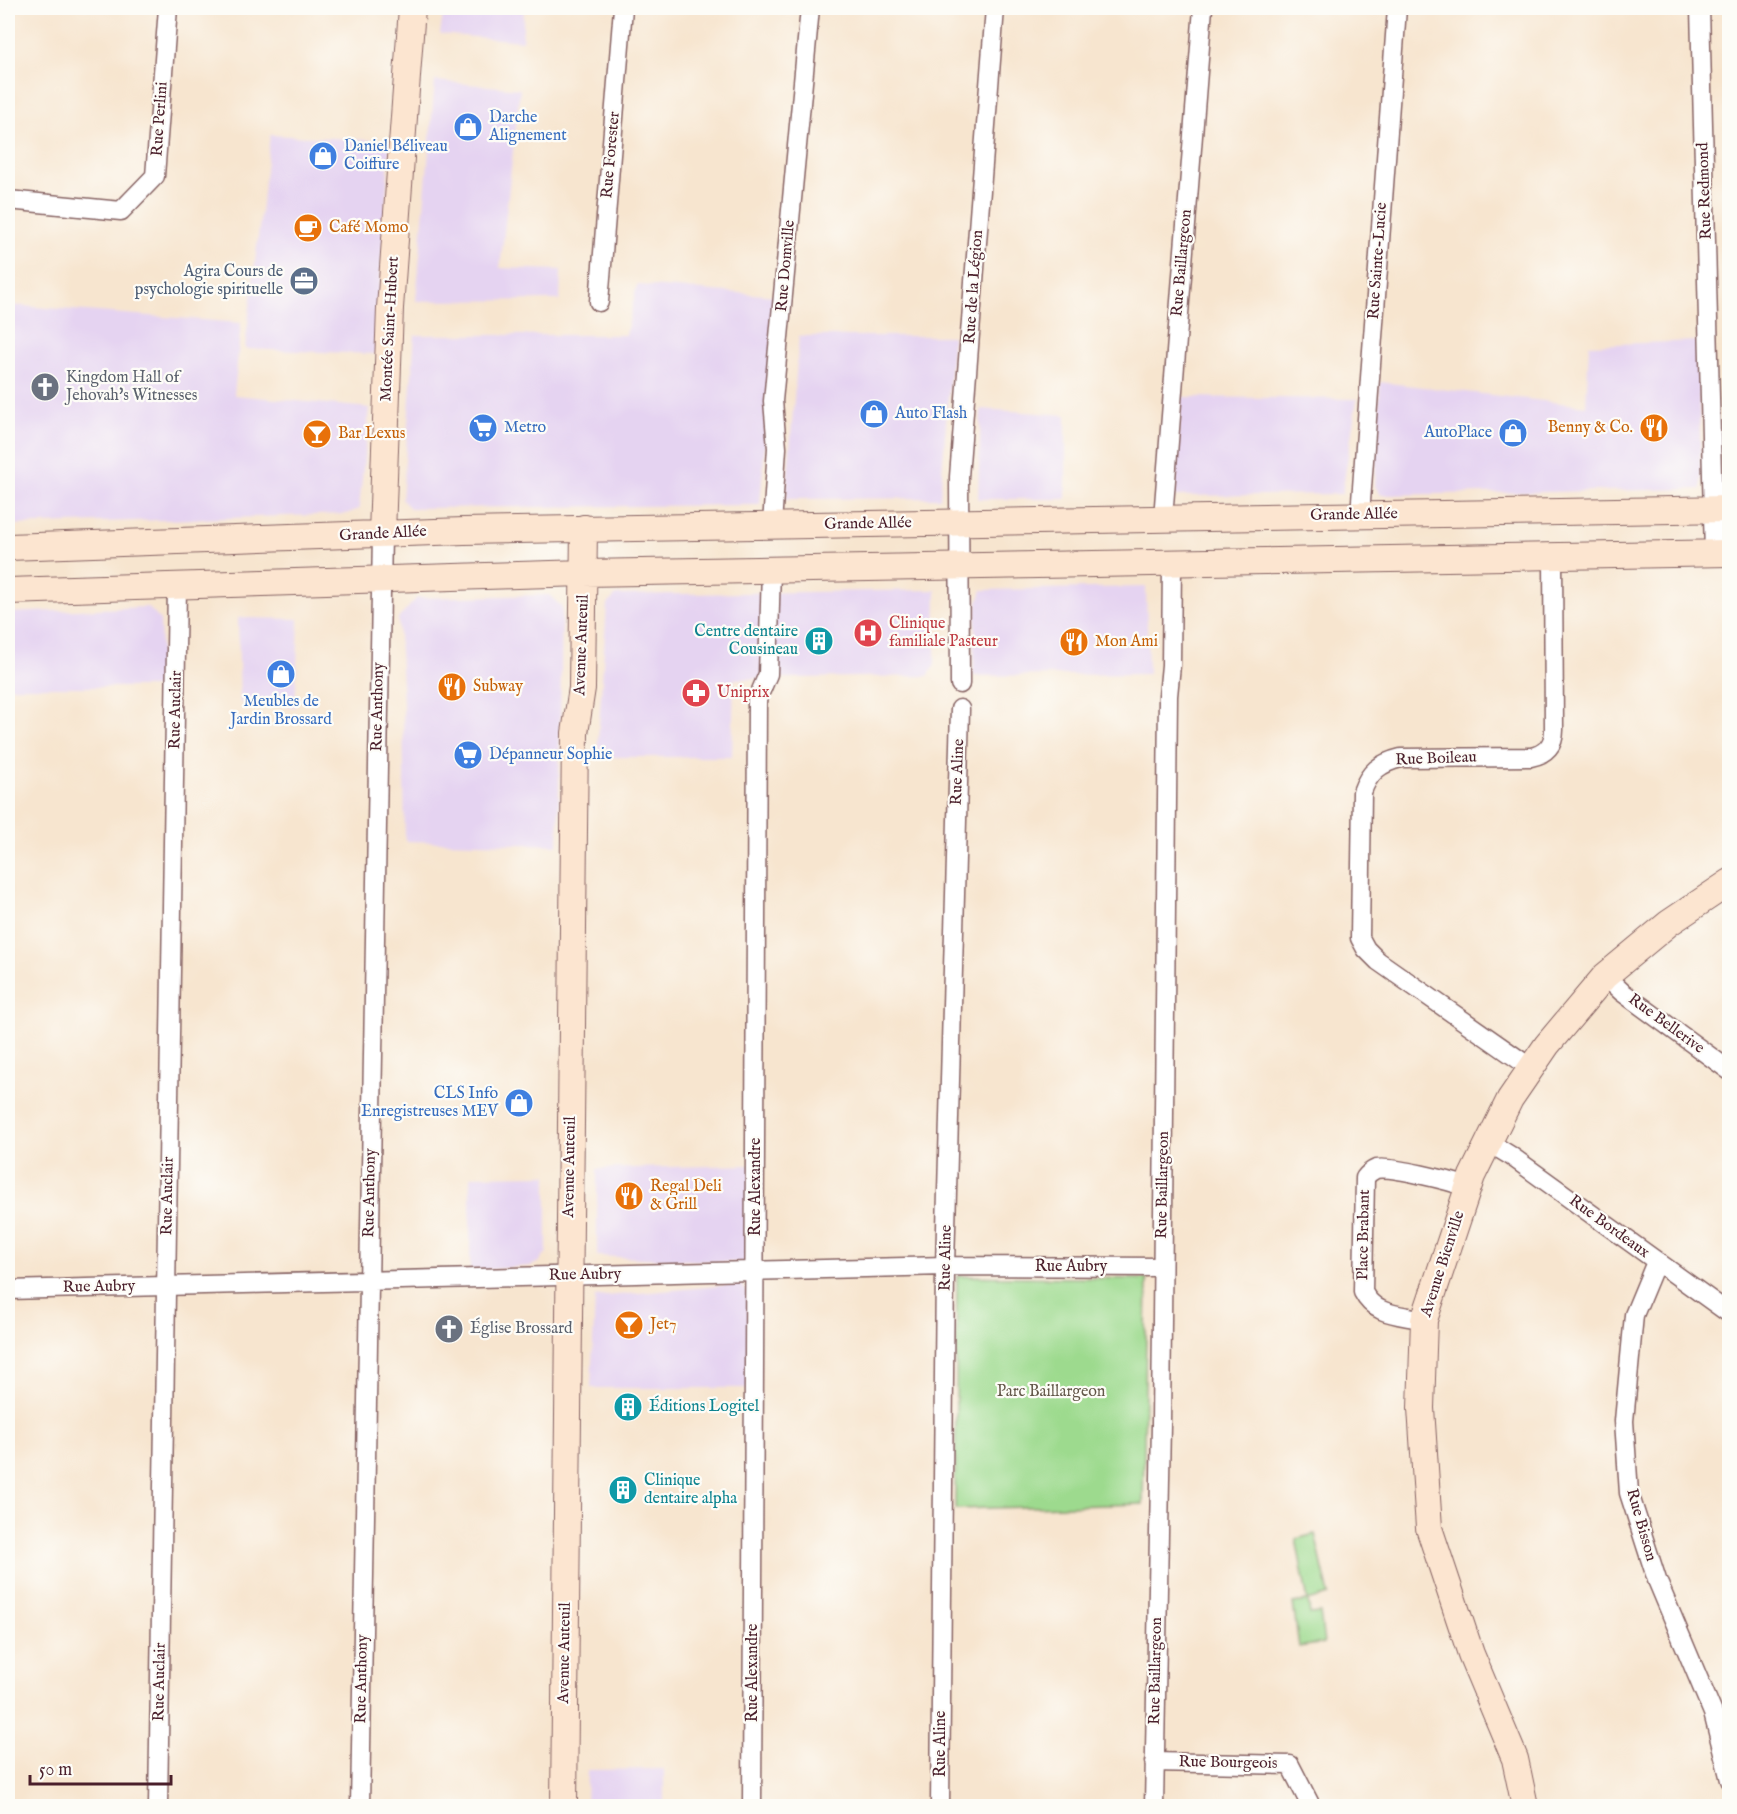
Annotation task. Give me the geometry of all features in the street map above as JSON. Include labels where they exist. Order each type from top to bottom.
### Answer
[{"type":"main road","name":"Montée Saint-Hubert","points":[[382,534],[390,308],[412,8]]},
{"type":"main road","name":"Grande Allée","points":[[8,547],[584,528],[1722,509]]},
{"type":"main road","name":"Avenue Auteuil","points":[[564,1806],[575,733],[582,688],[584,528]]},
{"type":"main road","points":[[8,591],[584,573],[1722,553]]},
{"type":"main road","name":"Avenue Bienville","points":[[1525,1806],[1515,1759],[1471,1654],[1429,1528],[1421,1408],[1424,1320],[1467,1187],[1510,1099],[1551,1039],[1605,976],[1669,923],[1730,882]]},
{"type":"street","name":"Rue Perlini","points":[[8,200],[121,211],[155,176],[168,8]]},
{"type":"street","name":"Rue Forester","points":[[599,302],[623,8]]},
{"type":"street","name":"Rue Domville","points":[[772,525],[777,448],[773,401],[810,8]]},
{"type":"street","name":"Rue de la Légion","points":[[961,566],[959,477],[995,8]]},
{"type":"street","name":"Rue Baillargeon","points":[[1163,518],[1203,8]]},
{"type":"street","name":"Rue Sainte-Lucie","points":[[1360,515],[1398,8]]},
{"type":"street","name":"Rue Redmond","points":[[1700,8],[1722,553]]},
{"type":"street","name":"Montée Saint-Hubert","points":[[381,580],[382,534]]},
{"type":"street","name":"Rue Boileau","points":[[1531,1068],[1378,961],[1366,949],[1360,938],[1362,792],[1366,779],[1386,761],[1401,758],[1531,757],[1540,755],[1551,746],[1554,730],[1553,556]]},
{"type":"street","name":"Rue Baillargeon","points":[[1154,1806],[1167,696],[1171,665],[1172,563]]},
{"type":"street","points":[[960,684],[961,566]]},
{"type":"street","name":"Rue Alexandre","points":[[752,1806],[757,700],[768,674],[771,569]]},
{"type":"street","name":"Rue Anthony","points":[[360,1806],[381,580]]},
{"type":"street","name":"Rue Auclair","points":[[158,1806],[177,586]]},
{"type":"street","name":"Rue Aline","points":[[940,1806],[945,1266],[960,710]]},
{"type":"street","name":"Rue Bellerive","points":[[1605,976],[1622,992],[1730,1071]]},
{"type":"street","name":"Rue Bordeaux","points":[[1488,1142],[1511,1156],[1730,1314]]},
{"type":"street","name":"Place Brabant","points":[[1424,1320],[1377,1310],[1369,1305],[1363,1292],[1365,1178],[1370,1172],[1379,1169],[1432,1177],[1467,1187]]},
{"type":"street","name":"Rue Bisson","points":[[1656,1262],[1634,1315],[1624,1421],[1629,1493],[1657,1580],[1713,1713],[1730,1780]]},
{"type":"street","name":"Rue Aubry","points":[[8,1290],[945,1266],[1162,1267]]},
{"type":"street","name":"Rue Bourgeois","points":[[1154,1762],[1290,1765],[1311,1806]]},
{"type":"shaded area","points":[[444,8],[524,8],[522,41],[440,34]]},
{"type":"shaded area","points":[[435,81],[520,89],[500,268],[561,270],[560,300],[416,301]]},
{"type":"shaded area","points":[[270,135],[390,141],[375,354],[245,349]]},
{"type":"shaded area","points":[[637,285],[777,296],[760,505],[410,508],[402,500],[415,335],[626,335]]},
{"type":"shaded area","points":[[8,305],[241,323],[234,395],[369,408],[359,509],[346,514],[8,525]]},
{"type":"shaded area","points":[[799,336],[953,336],[940,498],[786,499]]},
{"type":"shaded area","points":[[1698,341],[1701,489],[1381,495],[1375,486],[1380,382],[1586,406],[1589,345]]},
{"type":"shaded area","points":[[1725,395],[1729,395],[1729,484],[1726,473]]},
{"type":"shaded area","points":[[1181,397],[1357,399],[1342,494],[1175,496]]},
{"type":"shaded area","points":[[981,409],[1066,415],[1066,499],[978,499]]},
{"type":"shaded area","points":[[1146,587],[1148,674],[973,676],[976,609],[982,590]]},
{"type":"shaded area","points":[[936,590],[935,665],[928,676],[734,679],[732,757],[597,757],[607,605],[616,595]]},
{"type":"shaded area","points":[[549,595],[562,607],[558,845],[405,841],[403,701],[398,619],[417,598]]},
{"type":"shaded area","points":[[148,607],[160,620],[162,687],[8,687],[8,613]]},
{"type":"shaded area","points":[[238,618],[299,619],[295,707],[240,703]]},
{"type":"shaded area","points":[[752,1165],[749,1263],[597,1256],[597,1169]]},
{"type":"shaded area","points":[[547,1175],[547,1252],[539,1262],[531,1266],[470,1271],[470,1176]]},
{"type":"shaded area","points":[[741,1284],[749,1295],[751,1388],[591,1388],[595,1297]]},
{"type":"shaded area","points":[[664,1769],[664,1806],[586,1806],[587,1770]]},
{"type":"green space","name":"Parc Baillargeon","points":[[957,1276],[1147,1279],[1143,1504],[955,1509]]},
{"type":"green space","points":[[1315,1534],[1329,1595],[1308,1601],[1296,1539]]},
{"type":"green space","points":[[1308,1601],[1310,1614],[1320,1613],[1324,1643],[1299,1647],[1293,1603]]},
{"type":"place","name":"Darche Alignement","points":[[468,127]]},
{"type":"place","name":"Daniel Béliveau Coiffure","points":[[323,156]]},
{"type":"place","name":"Café Momo","points":[[308,228]]},
{"type":"place","name":"Agira Cours de psychologie spirituelle","points":[[304,281]]},
{"type":"place","name":"Kingdom Hall of Jehovah's Witnesses","points":[[45,387]]},
{"type":"place","name":"Auto Flash","points":[[874,414]]},
{"type":"place","name":"Metro","points":[[483,428]]},
{"type":"place","name":"Benny & Co.","points":[[1654,428]]},
{"type":"place","name":"AutoPlace","points":[[1513,433]]},
{"type":"place","name":"Bar Lexus","points":[[317,434]]},
{"type":"place","name":"Clinique familiale Pasteur","points":[[868,633]]},
{"type":"place","name":"Centre dentaire Cousineau","points":[[819,641]]},
{"type":"place","name":"Mon Ami","points":[[1074,642]]},
{"type":"place","name":"Meubles de Jardin Brossard","points":[[281,674]]},
{"type":"place","name":"Subway","points":[[452,687]]},
{"type":"place","name":"Uniprix","points":[[696,693]]},
{"type":"place","name":"Dépanneur Sophie","points":[[468,755]]},
{"type":"place","name":"CLS Info Enregistreuses MEV","points":[[519,1103]]},
{"type":"place","name":"Regal Deli & Grill","points":[[629,1196]]},
{"type":"place","name":"Jet7","points":[[629,1325]]},
{"type":"place","name":"Église Brossard","points":[[449,1329]]},
{"type":"place","name":"Éditions Logitel","points":[[628,1407]]},
{"type":"place","name":"Clinique dentaire alpha","points":[[623,1490]]}]
